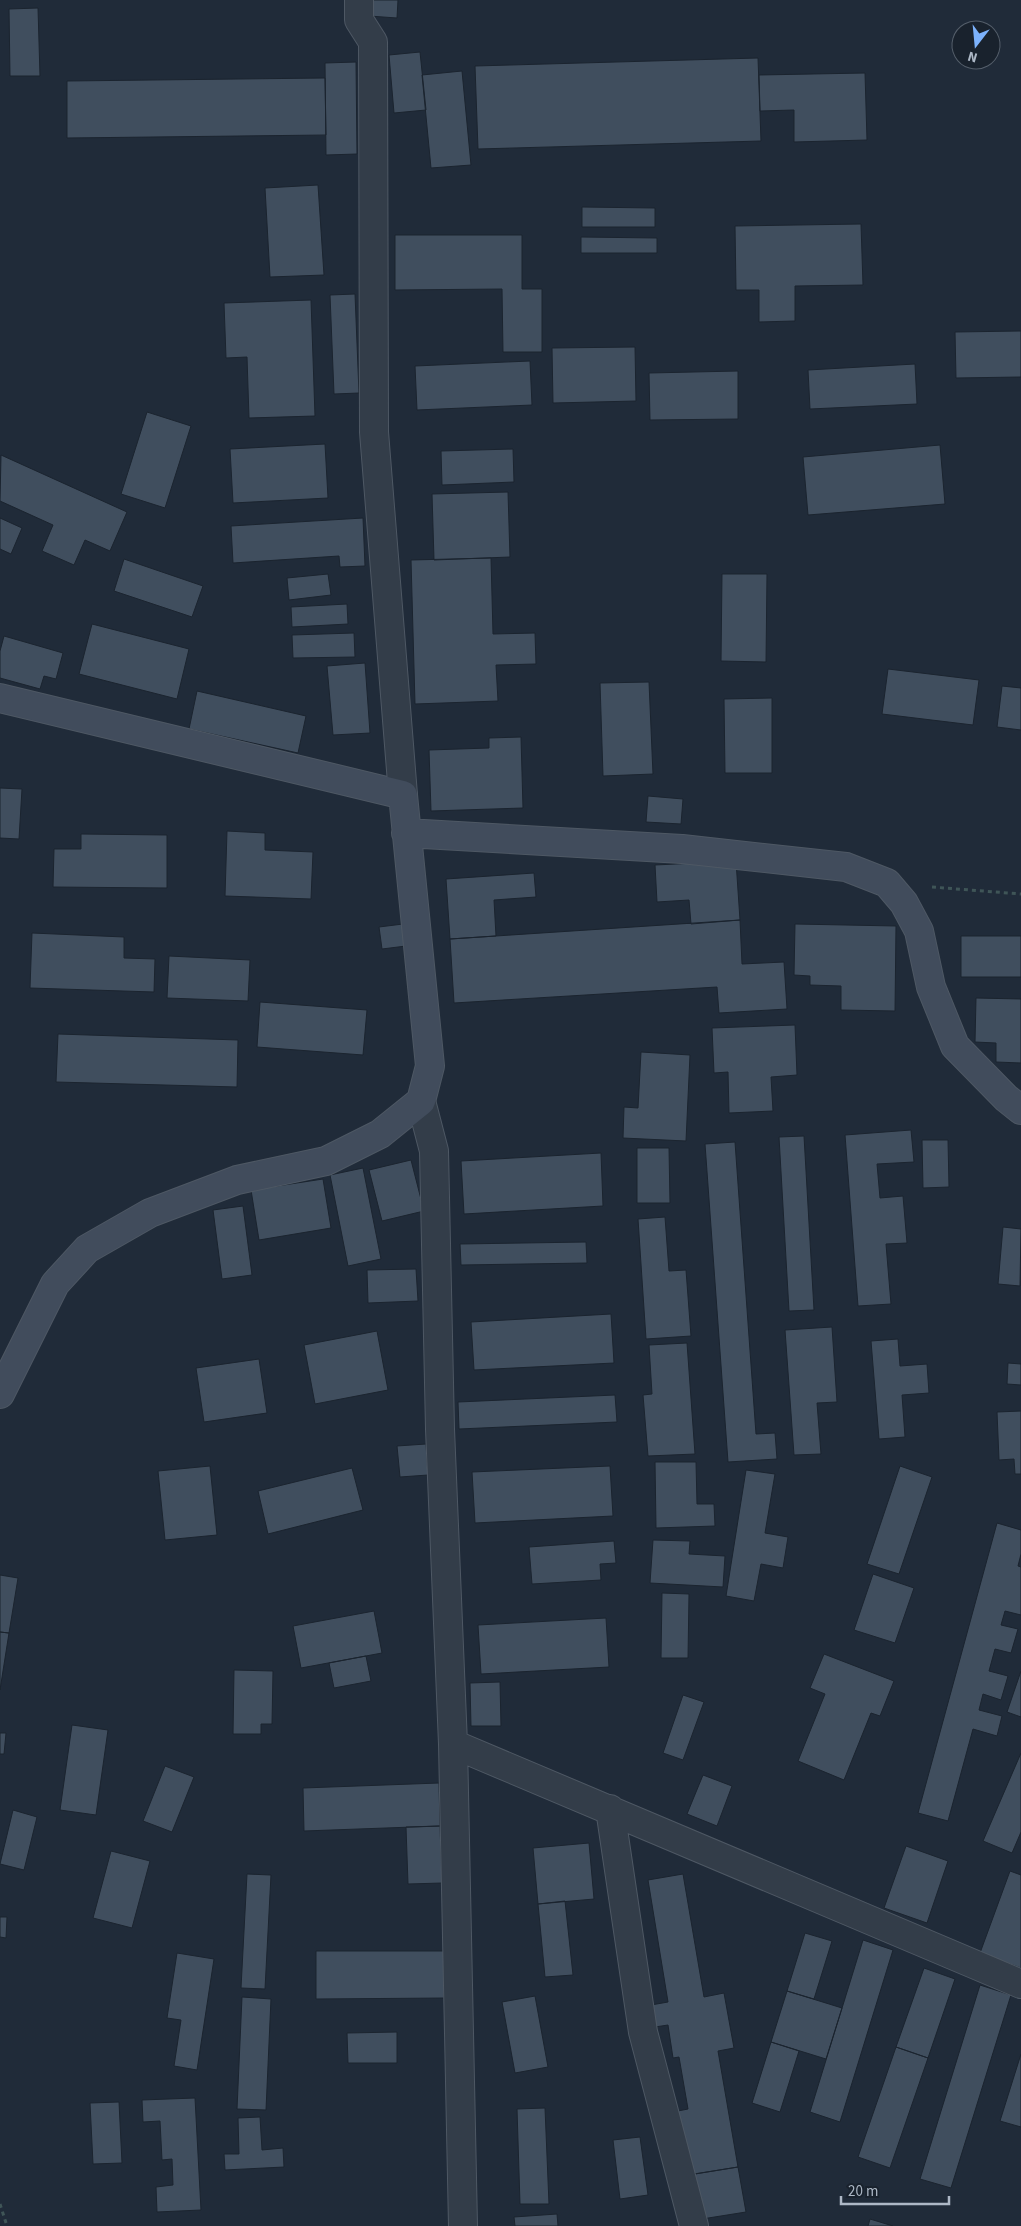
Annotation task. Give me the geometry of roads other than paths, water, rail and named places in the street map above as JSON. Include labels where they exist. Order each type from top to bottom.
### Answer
[{"type":"street","points":[[359,0],[359,20],[373,42],[374,432],[406,834],[430,1066],[422,1101],[434,1151],[440,1429],[453,1744],[464,2226]]},
{"type":"street","points":[[0,698],[403,795]]},
{"type":"street","points":[[406,834],[692,850],[846,867],[887,883],[904,903],[919,931],[932,987],[955,1046],[1006,1098],[1021,1110]]},
{"type":"street","points":[[0,1394],[55,1284],[87,1249],[150,1213],[237,1180],[326,1161],[380,1134],[422,1101]]},
{"type":"street","points":[[453,1744],[1021,1984]]},
{"type":"street","points":[[610,1809],[643,2032],[694,2226]]}]
